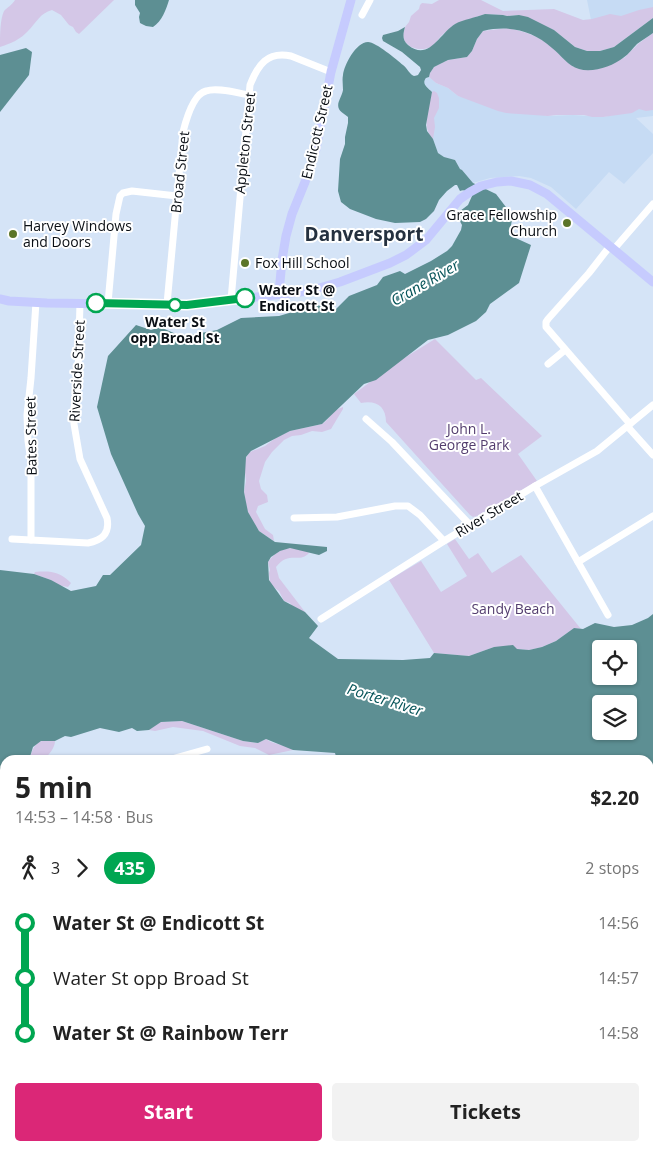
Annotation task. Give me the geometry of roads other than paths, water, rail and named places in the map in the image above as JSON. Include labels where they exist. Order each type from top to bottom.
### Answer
[{"type":"main road","name":"Endicott Street","points":[[279,294],[286,236],[314,154],[324,114],[331,72],[352,0]]},
{"type":"main road","points":[[0,299],[36,302],[187,305],[309,291],[330,286],[398,259],[426,240],[465,195],[486,185],[511,181],[530,185],[541,190],[563,206],[653,282]]},
{"type":"street","points":[[362,16],[370,0]]},
{"type":"street","name":"Appleton Street","points":[[231,300],[250,85],[255,72],[264,60],[284,54],[331,72]]},
{"type":"street","name":"Broad Street","points":[[167,304],[183,132],[186,121],[198,95],[204,91],[221,90],[250,95]]},
{"type":"street","points":[[108,303],[116,214],[120,196],[123,193],[132,191],[177,196]]},
{"type":"street","points":[[653,204],[546,322],[546,328],[653,455]]},
{"type":"street","name":"Bates Street","points":[[31,540],[31,462],[27,416],[36,302]]},
{"type":"street","name":"Riverside Street","points":[[31,540],[88,543],[102,538],[108,529],[107,518],[80,459],[74,424],[78,374],[80,303]]},
{"type":"street","points":[[548,364],[565,350]]},
{"type":"street","name":"River Street","points":[[321,618],[470,525],[589,456],[604,446],[653,405]]},
{"type":"street","points":[[366,419],[392,442],[470,525]]},
{"type":"street","points":[[535,486],[608,615]]},
{"type":"street","points":[[294,518],[337,517],[395,506],[408,506],[420,515],[444,541]]},
{"type":"street","points":[[578,562],[653,516]]},
{"type":"street","points":[[12,539],[31,540]]},
{"type":"street","points":[[184,755],[207,749]]},
{"type":"water","points":[[135,0],[169,0],[161,18],[153,27],[140,23],[140,13],[135,5]]},
{"type":"water","points":[[485,14],[519,15],[528,17],[554,30],[575,47],[587,51],[600,51],[614,47],[653,18],[653,33],[614,64],[602,68],[584,70],[571,65],[544,42],[528,33],[511,29],[493,29],[483,31],[467,57],[448,60],[434,67],[424,82],[432,92],[426,125],[427,131],[433,139],[438,153],[455,160],[460,169],[473,183],[496,194],[509,211],[512,220],[509,235],[531,245],[519,283],[490,304],[486,312],[476,321],[448,335],[428,340],[376,380],[364,384],[322,424],[290,431],[251,451],[246,457],[244,492],[248,512],[259,531],[275,542],[327,547],[327,551],[319,555],[290,548],[280,551],[271,557],[268,562],[269,580],[284,601],[305,612],[318,626],[309,638],[338,659],[403,660],[430,658],[434,653],[469,656],[494,647],[513,645],[517,649],[529,650],[556,641],[574,628],[583,629],[595,623],[614,627],[632,625],[653,614],[653,755],[336,755],[335,753],[293,750],[266,739],[258,743],[243,741],[182,721],[161,722],[149,730],[137,731],[132,728],[119,732],[100,728],[71,737],[65,736],[55,741],[41,741],[33,747],[31,755],[0,755],[0,570],[34,574],[51,580],[71,591],[96,586],[103,575],[110,575],[141,545],[145,526],[111,454],[97,407],[108,356],[136,325],[151,330],[160,327],[176,334],[190,335],[217,330],[241,318],[279,316],[316,305],[336,309],[349,296],[377,285],[383,277],[400,271],[405,274],[447,251],[461,230],[462,225],[456,214],[468,205],[472,196],[468,192],[460,191],[457,185],[447,191],[439,200],[434,211],[420,222],[395,223],[376,219],[350,209],[341,202],[338,191],[340,159],[345,144],[348,117],[340,110],[338,104],[343,90],[344,71],[351,55],[359,46],[368,42],[372,43],[381,48],[415,76],[421,70],[420,67],[402,52],[383,41],[383,35],[405,27],[404,37],[406,43],[415,49],[422,50],[434,44],[455,24]]},
{"type":"water","points":[[26,48],[32,52],[29,75],[0,112],[0,55]]},
{"type":"place","name":"Grace Fellowship Church","points":[[567,223]]},
{"type":"place","name":"Harvey Windows and Doors","points":[[13,234]]},
{"type":"place","name":"Fox Hill School","points":[[245,263]]},
{"type":"place","name":"Water St @ Endicott St","points":[[245,298]]},
{"type":"place","name":"Water St opp Broad St","points":[[175,305]]},
{"type":"district","name":"Danversport","points":[[364,234]]},
{"type":"water label","name":"Crane River","points":[[425,283]]},
{"type":"water label","name":"Porter River","points":[[385,700]]},
{"type":"park label","name":"John L. George Park","points":[[469,438]]},
{"type":"park label","name":"Sandy Beach","points":[[513,609]]}]
